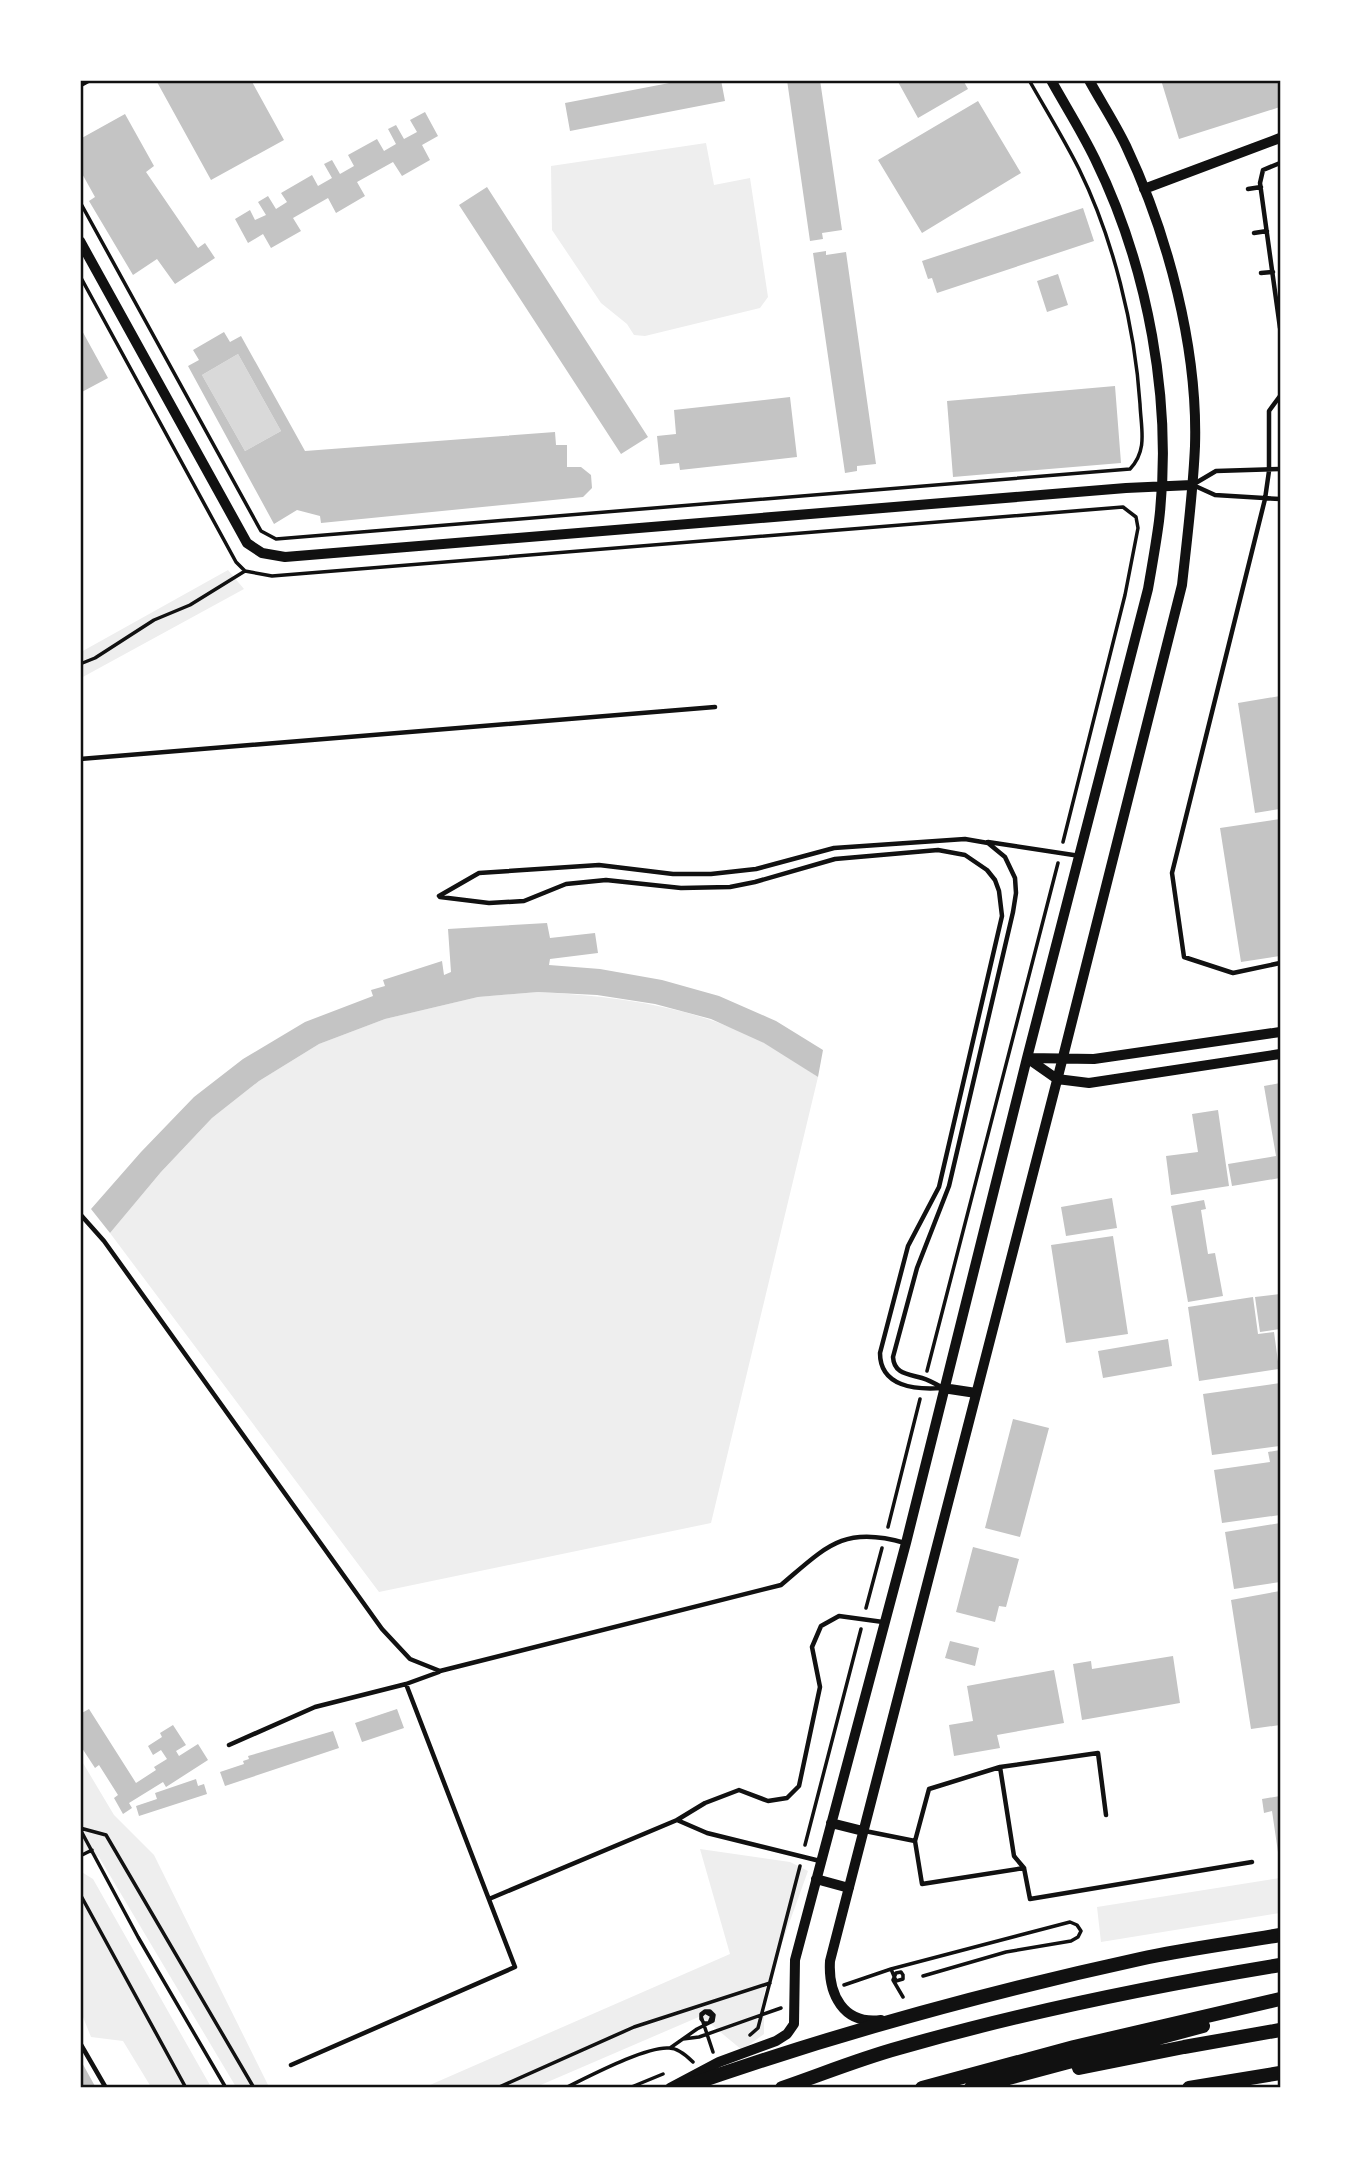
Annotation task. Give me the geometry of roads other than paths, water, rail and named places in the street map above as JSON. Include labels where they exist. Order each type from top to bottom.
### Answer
[{"type":"highway","points":[[681,2088],[775,2054],[893,2019],[1142,1959],[1280,1935]]},
{"type":"highway","points":[[782,2088],[897,2049],[1054,2008],[1280,1965]]},
{"type":"highway","points":[[922,2088],[1074,2047],[1278,2000]]},
{"type":"highway","points":[[971,2088],[1240,2017],[1278,2000]]},
{"type":"highway","points":[[999,2088],[1171,2049],[1280,2030]]},
{"type":"highway","points":[[1189,2088],[1280,2073]]},
{"type":"street","points":[[670,2088],[719,2062],[775,2041],[787,2034],[794,2024],[795,1959],[906,1543],[943,1388],[1148,589],[1159,519],[1160,390],[1145,300],[1113,201],[1095,159],[1051,80]]},
{"type":"street","points":[[893,2019],[873,2021],[857,2018],[843,2008],[830,1987],[830,1961],[1182,585],[1195,445],[1185,332],[1169,266],[1144,189],[1125,144],[1089,80]]},
{"type":"street","points":[[1144,189],[1280,138]]},
{"type":"street","points":[[80,241],[247,543],[262,553],[285,557],[1192,485]]},
{"type":"street","points":[[1027,1058],[1094,1059],[1280,1032]]},
{"type":"street","points":[[1027,1058],[1057,1079],[1090,1083],[1280,1054]]},
{"type":"street","points":[[943,1388],[976,1393]]},
{"type":"street","points":[[831,1823],[863,1831]]},
{"type":"street","points":[[816,1879],[849,1888]]},
{"type":"lane","points":[[1280,163],[1263,170],[1261,187],[1280,328]]},
{"type":"lane","points":[[1248,189],[1261,187]]},
{"type":"lane","points":[[1254,233],[1267,231]]},
{"type":"lane","points":[[1261,273],[1273,272]]},
{"type":"lane","points":[[1280,396],[1269,411],[1269,471],[1265,499],[1172,873],[1184,957],[1233,974],[1280,963]]},
{"type":"lane","points":[[1192,485],[1216,471],[1280,469]]},
{"type":"lane","points":[[1192,485],[1215,495],[1280,499]]},
{"type":"lane","points":[[80,759],[715,706]]},
{"type":"lane","points":[[943,1388],[897,1370],[893,1357],[917,1268],[949,1186],[1016,893],[1014,878],[1005,857],[988,843],[977,840]]},
{"type":"lane","points":[[943,1388],[923,1390],[893,1380],[886,1376],[882,1368],[880,1353],[908,1246],[939,1187],[1002,916],[996,880],[987,870],[965,855],[938,850],[835,859],[730,887],[681,888],[606,880],[566,884],[524,901],[489,903],[439,897],[479,873],[599,865],[673,874],[711,874],[756,869],[834,848],[977,840],[1080,856]]},
{"type":"lane","points":[[80,1214],[104,1241],[382,1629],[411,1659],[440,1671]]},
{"type":"lane","points":[[229,1745],[316,1707],[406,1685],[440,1671],[781,1585],[825,1548],[858,1535],[885,1537],[906,1543]]},
{"type":"lane","points":[[489,1899],[677,1820],[705,1803],[739,1790],[768,1801],[787,1798],[799,1786],[820,1687],[812,1647],[821,1626],[839,1616],[885,1623]]},
{"type":"lane","points":[[291,2065],[515,1966],[406,1685]]},
{"type":"lane","points":[[1024,1868],[922,1884],[915,1841],[929,1789],[1000,1767],[1098,1753],[1107,1815]]},
{"type":"lane","points":[[1000,1767],[1014,1856],[1024,1868],[1030,1899],[1252,1862]]},
{"type":"lane","points":[[677,1820],[707,1833],[821,1861]]},
{"type":"lane","points":[[863,1831],[915,1841]]},
{"type":"lane","points":[[80,2043],[106,2088]]}]
